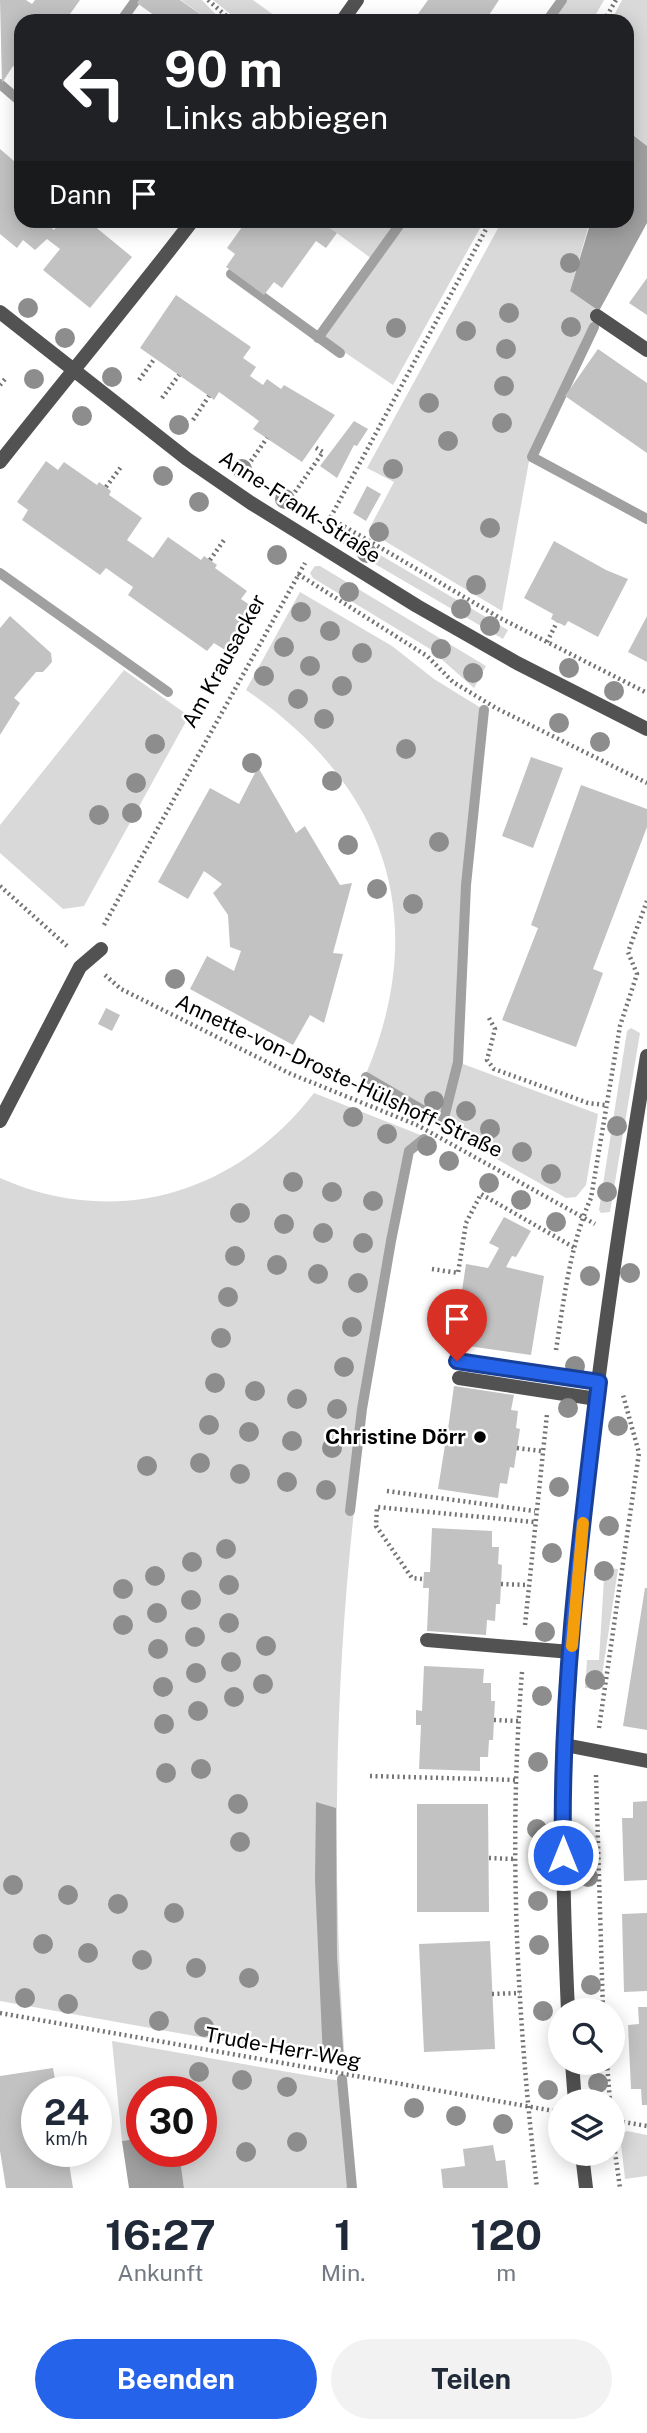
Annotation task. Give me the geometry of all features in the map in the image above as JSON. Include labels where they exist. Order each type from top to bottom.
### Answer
[{"type":"street","points":[[347,14],[358,0]]},
{"type":"street","points":[[0,462],[72,370],[100,342],[188,228]]},
{"type":"street","name":"Anne-Frank-Straße","points":[[0,312],[187,459],[316,543],[517,663],[647,729]]},
{"type":"street","points":[[597,316],[647,350]]},
{"type":"street","points":[[0,1121],[80,967],[95,953]]},
{"type":"street","points":[[568,1998],[563,1830],[571,1652],[599,1382],[644,1093],[647,1056]]},
{"type":"street","points":[[457,1361],[599,1382]]},
{"type":"street","points":[[459,1378],[597,1399]]},
{"type":"street","points":[[427,1640],[571,1652]]},
{"type":"street","points":[[565,1745],[647,1761]]},
{"type":"street","points":[[583,2166],[586,2188]]},
{"type":"path","points":[[208,0],[224,14]]},
{"type":"path","name":"Am Krausacker","points":[[95,953],[109,912],[330,518],[487,228]]},
{"type":"path","points":[[139,380],[155,358]]},
{"type":"path","points":[[162,398],[179,375]]},
{"type":"path","points":[[0,385],[5,379]]},
{"type":"path","points":[[193,420],[209,397]]},
{"type":"path","points":[[251,461],[267,438]]},
{"type":"path","points":[[295,492],[323,452],[313,446]]},
{"type":"path","points":[[106,488],[121,467]]},
{"type":"path","points":[[330,518],[432,580],[647,693]]},
{"type":"path","points":[[210,560],[224,540]]},
{"type":"path","points":[[298,574],[427,656],[453,682],[496,708],[647,783]]},
{"type":"path","points":[[547,642],[557,622]]},
{"type":"path","points":[[0,886],[68,947],[95,953]]},
{"type":"path","name":"Annette-von-Droste-Hülshoff-Straße","points":[[95,953],[105,977],[121,989],[291,1074],[417,1125],[496,1166],[620,1239]]},
{"type":"path","points":[[489,1018],[495,1029],[486,1060],[494,1069],[588,1103],[605,1105]]},
{"type":"path","points":[[432,1269],[458,1273],[466,1223],[481,1194],[575,1248]]},
{"type":"path","points":[[603,1998],[597,1752],[639,1453],[623,1394],[625,1381]]},
{"type":"path","points":[[517,1448],[541,1451]]},
{"type":"path","points":[[387,1491],[536,1511]]},
{"type":"path","points":[[422,1579],[412,1578],[376,1525],[377,1507],[534,1522]]},
{"type":"path","points":[[501,1584],[528,1586]]},
{"type":"path","points":[[494,1720],[518,1721]]},
{"type":"path","points":[[370,1776],[516,1780]]},
{"type":"path","points":[[489,1858],[515,1859]]},
{"type":"path","points":[[492,1994],[520,1993]]},
{"type":"path","name":"Trude-Herr-Weg","points":[[0,2013],[548,2110]]},
{"type":"path","points":[[625,2122],[647,2126]]},
{"type":"path","points":[[617,2166],[620,2188]]},
{"type":"shaded area","points":[[181,0],[202,0],[215,14],[200,14]]},
{"type":"shaded area","points":[[213,0],[253,0],[272,14],[230,14]]},
{"type":"shaded area","points":[[566,0],[604,0],[596,14],[556,14]]},
{"type":"shaded area","points":[[622,0],[647,0],[647,146],[634,135],[634,14],[615,14]]},
{"type":"shaded area","points":[[634,136],[647,146],[647,223],[599,311],[570,291],[589,228],[634,228]]},
{"type":"shaded area","points":[[330,228],[395,228],[372,259]]},
{"type":"shaded area","points":[[401,228],[480,228],[393,385],[322,337]]},
{"type":"shaded area","points":[[498,228],[588,228],[570,291],[599,311],[529,461],[502,611],[368,531],[394,482],[367,468]]},
{"type":"shaded area","points":[[341,532],[508,630],[503,639],[346,547],[337,535]]},
{"type":"shaded area","points":[[315,566],[320,566],[486,666],[474,688],[430,649],[313,578],[310,573]]},
{"type":"shaded area","points":[[300,592],[392,646],[434,679],[481,708],[462,915],[455,1061],[598,1114],[586,1185],[576,1197],[566,1198],[443,1129],[446,1121],[366,1074],[385,1016],[394,961],[393,908],[382,858],[362,811],[332,768],[293,727],[246,690]]},
{"type":"shaded area","points":[[124,670],[189,716],[84,906],[63,909],[0,853],[0,825]]},
{"type":"shaded area","points":[[631,1028],[640,1033],[610,1212],[601,1213],[599,1210],[627,1031]]},
{"type":"shaded area","points":[[314,1093],[423,1136],[408,1147],[385,1257],[348,1510],[354,1511],[342,1649],[337,1787],[338,1925],[345,2063],[0,2001],[0,1178],[44,1193],[88,1201],[130,1200],[172,1192],[212,1178],[249,1156],[283,1127]]},
{"type":"shaded area","points":[[595,1567],[618,1569],[600,1689],[585,1688],[587,1660],[599,1660],[604,1578],[594,1576]]},
{"type":"shaded area","points":[[316,1802],[336,1808],[337,1957],[344,2063],[323,2059],[315,1880]]},
{"type":"shaded area","points":[[112,2041],[340,2081],[350,2188],[184,2188],[181,2167],[217,2167],[217,2076],[126,2076],[126,2140],[122,2141]]},
{"type":"shaded area","points":[[625,2132],[647,2135],[647,2176],[625,2179]]},
{"type":"shaded area","points":[[126,2140],[126,2167],[181,2167],[184,2188],[129,2188],[122,2141]]},
{"type":"building","points":[[0,0],[26,0],[32,4],[35,0],[80,0],[70,14],[14,14],[14,67],[2,83]]},
{"type":"building","points":[[139,0],[180,0],[200,14],[152,14],[137,3]]},
{"type":"building","points":[[428,0],[499,0],[490,14],[418,14]]},
{"type":"building","points":[[0,149],[14,161],[14,228],[97,228],[132,257],[90,308],[43,270],[60,249],[47,239],[35,250],[23,240],[17,248],[0,234]]},
{"type":"building","points":[[241,228],[330,228],[337,233],[326,248],[316,241],[282,288],[274,282],[264,295],[226,267],[235,254],[227,248]]},
{"type":"building","points":[[647,278],[647,315],[629,303]]},
{"type":"building","points":[[176,295],[251,347],[243,358],[256,367],[250,376],[263,385],[267,379],[281,389],[284,385],[335,415],[302,462],[253,429],[259,421],[219,392],[214,400],[140,348]]},
{"type":"building","points":[[598,349],[647,383],[647,453],[565,396]]},
{"type":"building","points":[[354,421],[368,429],[357,446],[354,445],[337,478],[320,466]]},
{"type":"building","points":[[46,461],[58,470],[64,462],[97,485],[99,482],[111,491],[109,495],[142,518],[127,540],[153,558],[168,537],[201,560],[204,556],[217,565],[215,568],[247,591],[241,599],[254,608],[225,650],[214,643],[207,651],[128,595],[133,587],[106,568],[100,575],[22,520],[28,510],[17,502]]},
{"type":"building","points":[[367,486],[381,494],[366,521],[353,513]]},
{"type":"building","points":[[554,541],[628,579],[598,637],[568,621],[565,626],[551,619],[553,614],[524,598]]},
{"type":"building","points":[[10,616],[51,653],[52,662],[43,672],[36,672],[14,698],[20,703],[0,735],[0,628]]},
{"type":"building","points":[[647,616],[647,662],[628,652]]},
{"type":"building","points":[[531,757],[563,768],[533,848],[502,836]]},
{"type":"building","points":[[258,767],[296,833],[305,826],[340,885],[352,883],[333,953],[343,954],[324,1023],[310,1015],[293,1045],[190,989],[207,956],[234,971],[241,951],[230,947],[228,915],[213,893],[222,884],[204,871],[188,899],[158,882],[210,788],[239,804]]},
{"type":"building","points":[[581,785],[647,809],[647,827],[593,969],[603,973],[576,1047],[502,1020],[538,928],[531,925]]},
{"type":"building","points":[[106,1008],[120,1015],[112,1031],[98,1024]]},
{"type":"building","points":[[504,1217],[531,1231],[516,1257],[512,1256],[506,1267],[544,1276],[531,1355],[454,1344],[466,1264],[488,1268],[499,1248],[489,1243]]},
{"type":"building","name":"Christine Dörr","points":[[454,1386],[514,1395],[511,1410],[518,1411],[516,1428],[520,1429],[514,1468],[510,1467],[507,1484],[500,1483],[498,1498],[438,1489],[445,1445],[439,1445],[442,1428],[448,1429]]},
{"type":"building","points":[[432,1528],[492,1531],[492,1547],[499,1547],[498,1564],[502,1565],[500,1604],[496,1604],[495,1621],[487,1620],[486,1635],[427,1631],[429,1588],[423,1588],[424,1572],[430,1572]]},
{"type":"building","points":[[647,1588],[647,1730],[623,1726]]},
{"type":"building","points":[[424,1666],[484,1669],[483,1683],[491,1683],[491,1701],[495,1701],[493,1740],[489,1740],[488,1757],[480,1757],[480,1771],[419,1769],[421,1725],[416,1725],[416,1710],[422,1711]]},
{"type":"building","points":[[647,1801],[647,1880],[624,1881],[622,1818],[633,1818],[633,1802]]},
{"type":"building","points":[[417,1804],[488,1804],[489,1912],[417,1912]]},
{"type":"building","points":[[647,1913],[647,1991],[624,1992],[622,1914]]},
{"type":"building","points":[[490,1941],[495,2049],[424,2052],[419,1944]]},
{"type":"building","points":[[638,2007],[647,2007],[647,2105],[642,2105],[641,2089],[631,2089],[628,2025],[639,2024]]},
{"type":"building","points":[[53,2068],[54,2076],[21,2076],[21,2167],[70,2167],[73,2188],[6,2188],[0,2151],[0,2076]]},
{"type":"building","points":[[493,2145],[496,2161],[505,2160],[508,2188],[443,2188],[441,2169],[465,2166],[463,2149]]},
{"type":"waterway","points":[[126,14],[136,0]]},
{"type":"waterway","points":[[552,14],[562,0]]},
{"type":"waterway","points":[[0,84],[14,96]]},
{"type":"waterway","points":[[318,338],[397,228]]},
{"type":"waterway","points":[[231,274],[340,353]]},
{"type":"waterway","points":[[594,327],[532,457],[647,519]]},
{"type":"waterway","points":[[0,573],[168,692]]},
{"type":"waterway","points":[[366,1077],[443,1122],[458,1062],[466,885],[484,710]]},
{"type":"waterway","points":[[350,1511],[362,1409],[391,1241],[409,1151],[424,1139]]},
{"type":"waterway","points":[[342,2079],[352,2188]]},
{"type":"slow traffic","points":[[572,1646],[583,1523]]},
{"type":"place","name":"Christine Dörr","points":[[480,1437]]},
{"type":"route","points":[[457,1361],[599,1382],[571,1652],[565,1745],[563,1855]]}]
